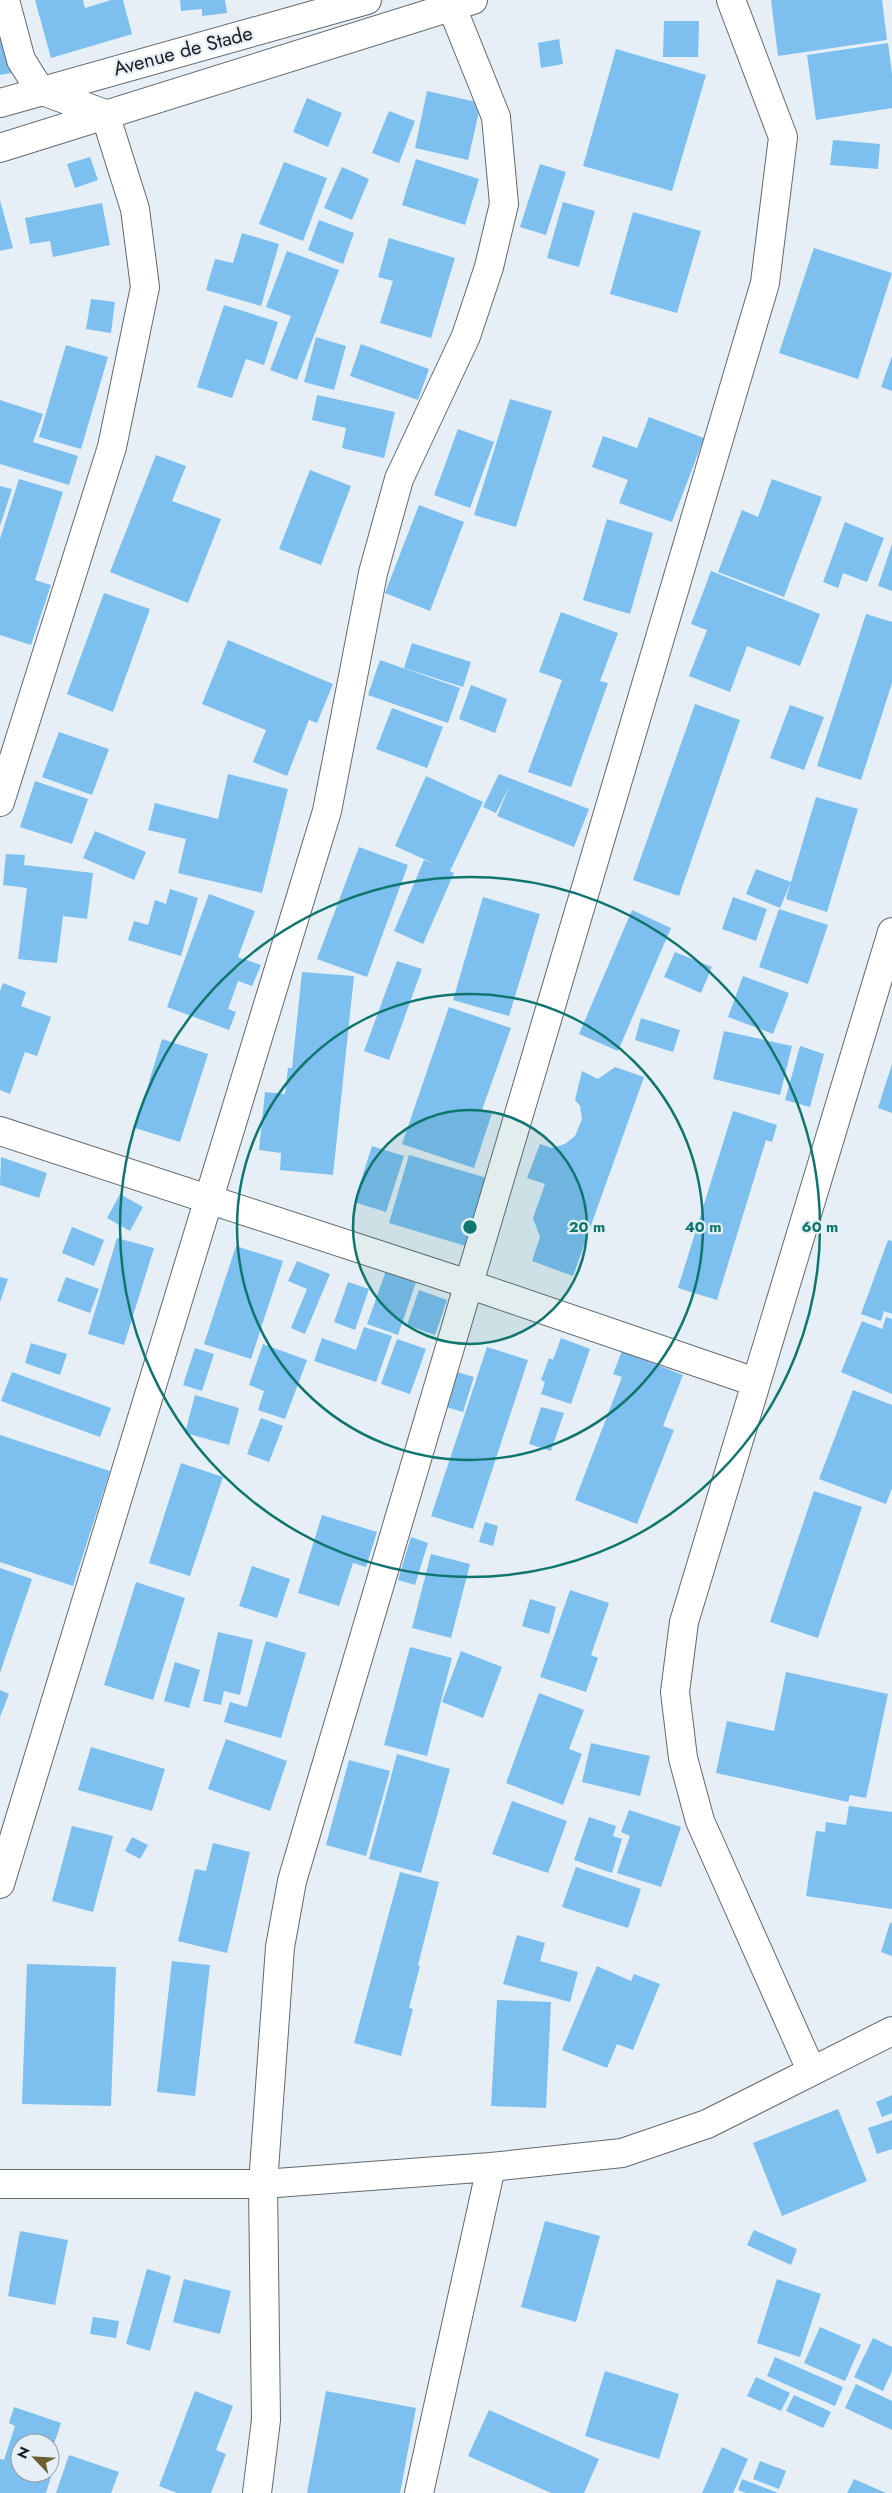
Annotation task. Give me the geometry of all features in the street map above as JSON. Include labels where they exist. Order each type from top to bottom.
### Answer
[{"type":"street","points":[[5,0],[21,60],[40,90],[105,114]]},
{"type":"street","name":"Avenue de Stade","points":[[0,103],[40,90],[367,0]]},
{"type":"street","points":[[257,2493],[266,2420],[262,2184],[280,1947],[292,1881],[765,283],[783,137],[732,0]]},
{"type":"street","points":[[0,148],[458,2],[496,117],[504,204],[489,268],[466,336],[399,479],[373,573],[327,811],[0,1884]]},
{"type":"street","points":[[0,802],[112,447],[145,287],[135,209],[105,114]]},
{"type":"street","points":[[811,2070],[700,1821],[683,1758],[675,1692],[684,1622],[892,932]]},
{"type":"street","points":[[0,1130],[207,1200],[468,1284],[755,1382]]},
{"type":"street","points":[[0,2184],[262,2184],[491,2167],[622,2153],[707,2124],[811,2070],[892,2031]]},
{"type":"street","points":[[419,2493],[491,2167]]},
{"type":"building","points":[[0,0],[17,72],[0,75]]},
{"type":"building","points":[[35,0],[83,0],[85,8],[111,0],[123,0],[132,34],[51,58]]},
{"type":"building","points":[[180,0],[225,0],[227,13],[202,16],[202,9],[181,11]]},
{"type":"building","points":[[771,0],[882,0],[887,40],[778,56]]},
{"type":"building","points":[[664,21],[699,21],[698,57],[663,57]]},
{"type":"building","points":[[559,39],[563,64],[541,68],[538,43]]},
{"type":"building","points":[[888,43],[892,74],[892,108],[816,120],[807,55]]},
{"type":"building","points":[[616,49],[706,75],[672,191],[583,166]]},
{"type":"building","points":[[427,91],[481,103],[468,160],[415,148]]},
{"type":"building","points":[[307,98],[342,113],[328,147],[293,132]]},
{"type":"building","points":[[389,111],[415,121],[399,163],[372,153]]},
{"type":"building","points":[[833,140],[880,144],[878,169],[830,165]]},
{"type":"building","points":[[90,157],[98,180],[75,188],[67,164]]},
{"type":"building","points":[[416,159],[479,179],[465,225],[402,205]]},
{"type":"building","points":[[284,162],[327,178],[303,241],[259,224]]},
{"type":"building","points":[[540,164],[566,172],[546,235],[520,227]]},
{"type":"building","points":[[342,167],[369,179],[352,220],[324,208]]},
{"type":"building","points":[[0,200],[13,248],[0,251]]},
{"type":"building","points":[[563,202],[595,211],[579,267],[547,258]]},
{"type":"building","points":[[102,203],[110,245],[53,257],[50,241],[30,244],[25,218]]},
{"type":"building","points":[[633,212],[701,231],[677,313],[610,294]]},
{"type":"building","points":[[319,220],[354,233],[343,264],[308,250]]},
{"type":"building","points":[[242,233],[279,244],[261,306],[206,290],[215,259],[233,263]]},
{"type":"building","points":[[389,238],[455,258],[431,338],[380,323],[393,281],[378,277]]},
{"type":"building","points":[[814,248],[892,273],[858,379],[779,353]]},
{"type":"building","points":[[287,251],[339,270],[297,380],[270,370],[291,316],[266,307]]},
{"type":"building","points":[[91,299],[115,302],[111,333],[86,329]]},
{"type":"building","points":[[224,305],[278,322],[264,365],[246,359],[232,398],[197,387]]},
{"type":"building","points":[[316,337],[346,346],[334,390],[304,382]]},
{"type":"building","points":[[361,344],[429,369],[418,400],[350,376]]},
{"type":"building","points":[[66,345],[108,357],[81,449],[39,437]]},
{"type":"building","points":[[892,356],[892,391],[881,387]]},
{"type":"building","points":[[317,395],[395,412],[384,458],[342,448],[346,428],[312,420]]},
{"type":"building","points":[[510,399],[552,411],[516,527],[474,515]]},
{"type":"building","points":[[0,400],[43,414],[33,442],[78,456],[69,485],[0,464]]},
{"type":"building","points":[[649,417],[704,438],[672,522],[619,503],[628,480],[592,467],[603,436],[637,448]]},
{"type":"building","points":[[458,429],[494,442],[470,508],[434,495]]},
{"type":"building","points":[[156,455],[186,466],[172,501],[221,519],[188,603],[110,572]]},
{"type":"building","points":[[310,470],[351,486],[321,565],[279,549]]},
{"type":"building","points":[[19,479],[63,492],[35,580],[51,585],[31,645],[0,635],[0,539]]},
{"type":"building","points":[[772,479],[822,497],[784,597],[718,572],[742,510],[758,517]]},
{"type":"building","points":[[0,486],[12,489],[0,526]]},
{"type":"building","points":[[419,505],[464,522],[430,611],[385,593]]},
{"type":"building","points":[[607,519],[653,533],[630,614],[583,600]]},
{"type":"building","points":[[845,522],[884,538],[867,582],[843,573],[838,588],[823,582]]},
{"type":"building","points":[[892,544],[892,591],[878,586]]},
{"type":"building","points":[[711,571],[820,614],[800,666],[747,646],[730,692],[689,676],[707,630],[691,624]]},
{"type":"building","points":[[104,593],[150,609],[113,712],[67,694]]},
{"type":"building","points":[[561,612],[618,633],[600,681],[608,683],[571,787],[528,772],[562,680],[539,672]]},
{"type":"building","points":[[866,614],[892,622],[892,683],[861,780],[817,766]]},
{"type":"building","points":[[228,640],[333,684],[317,723],[309,720],[287,776],[253,762],[266,730],[202,704]]},
{"type":"building","points":[[412,643],[471,662],[463,687],[404,668]]},
{"type":"building","points":[[380,660],[460,688],[448,723],[368,695]]},
{"type":"building","points":[[471,685],[507,699],[495,733],[459,719]]},
{"type":"building","points":[[695,704],[740,720],[679,896],[633,880]]},
{"type":"building","points":[[790,705],[824,717],[804,770],[770,758]]},
{"type":"building","points":[[392,708],[443,727],[427,768],[376,749]]},
{"type":"building","points":[[59,732],[109,749],[92,795],[42,777]]},
{"type":"building","points":[[228,774],[288,789],[262,893],[178,873],[186,839],[148,830],[155,803],[218,819]]},
{"type":"building","points":[[499,774],[589,809],[574,847],[497,816],[510,785],[496,813],[483,807]]},
{"type":"building","points":[[426,776],[483,802],[450,871],[454,873],[423,944],[394,931],[424,860],[437,865],[395,846]]},
{"type":"building","points":[[35,781],[88,799],[72,844],[20,827]]},
{"type":"building","points":[[816,797],[858,809],[827,912],[786,899]]},
{"type":"building","points":[[95,831],[146,852],[134,880],[83,858]]},
{"type":"building","points":[[359,847],[408,865],[367,977],[317,959]]},
{"type":"building","points":[[6,854],[25,855],[24,865],[93,873],[87,919],[63,916],[57,963],[18,959],[27,888],[3,885]]},
{"type":"building","points":[[756,869],[791,882],[780,908],[746,894]]},
{"type":"building","points":[[170,889],[198,898],[181,956],[128,940],[134,921],[148,925],[155,900],[166,904]]},
{"type":"building","points":[[209,894],[255,911],[238,957],[261,965],[252,986],[238,981],[228,1009],[236,1012],[229,1030],[167,1007]]},
{"type":"building","points":[[483,897],[540,914],[509,1016],[453,1000]]},
{"type":"building","points":[[733,897],[767,909],[756,941],[722,929]]},
{"type":"building","points":[[779,909],[828,925],[808,984],[759,967]]},
{"type":"building","points":[[632,910],[671,928],[618,1051],[579,1034]]},
{"type":"building","points":[[675,952],[712,967],[701,993],[664,977]]},
{"type":"building","points":[[397,961],[422,969],[389,1060],[364,1051]]},
{"type":"building","points":[[302,972],[354,976],[333,1175],[280,1170],[281,1153],[259,1150],[265,1092],[285,1094],[288,1068],[292,1068]]},
{"type":"building","points":[[743,976],[789,993],[773,1034],[728,1017]]},
{"type":"building","points":[[3,983],[26,992],[21,1006],[51,1017],[37,1056],[25,1052],[10,1094],[0,1090],[0,991]]},
{"type":"building","points":[[449,1007],[511,1028],[482,1110],[492,1113],[474,1168],[402,1144]]},
{"type":"building","points":[[641,1018],[680,1030],[673,1052],[635,1040]]},
{"type":"building","points":[[724,1031],[792,1046],[780,1095],[713,1079]]},
{"type":"building","points":[[162,1039],[208,1054],[180,1142],[135,1128]]},
{"type":"building","points":[[800,1046],[824,1054],[810,1107],[785,1100]]},
{"type":"building","points":[[892,1064],[892,1113],[878,1108]]},
{"type":"building","points":[[615,1067],[644,1077],[573,1276],[532,1261],[540,1237],[533,1218],[545,1184],[527,1178],[540,1144],[552,1148],[565,1144],[575,1136],[582,1119],[580,1106],[575,1100],[582,1071],[598,1079]]},
{"type":"building","points":[[733,1111],[777,1125],[772,1142],[766,1140],[717,1300],[678,1288]]},
{"type":"building","points":[[372,1146],[404,1156],[386,1212],[354,1202]]},
{"type":"building","points":[[409,1155],[490,1179],[469,1247],[389,1223]]},
{"type":"building","points":[[1,1157],[47,1173],[39,1198],[0,1185]]},
{"type":"building","points":[[120,1194],[143,1207],[130,1231],[107,1218]]},
{"type":"building","points":[[72,1227],[104,1240],[94,1266],[62,1253]]},
{"type":"building","points":[[117,1238],[154,1248],[124,1345],[88,1334]]},
{"type":"building","points":[[888,1240],[892,1241],[892,1314],[884,1311],[881,1321],[861,1314]]},
{"type":"building","points":[[236,1246],[283,1261],[251,1359],[204,1344]]},
{"type":"building","points":[[297,1261],[330,1274],[305,1334],[291,1328],[307,1289],[288,1281]]},
{"type":"building","points":[[387,1268],[417,1279],[398,1335],[367,1324]]},
{"type":"building","points":[[0,1277],[8,1279],[0,1302]]},
{"type":"building","points":[[66,1277],[99,1289],[90,1313],[57,1301]]},
{"type":"building","points":[[348,1282],[369,1289],[355,1330],[334,1322]]},
{"type":"building","points":[[419,1290],[447,1300],[435,1335],[407,1325]]},
{"type":"building","points":[[886,1317],[892,1319],[892,1394],[841,1372],[862,1321],[882,1329]]},
{"type":"building","points":[[364,1327],[392,1336],[376,1382],[314,1361],[322,1338],[356,1350]]},
{"type":"building","points":[[561,1338],[590,1349],[571,1404],[541,1394],[545,1382],[541,1380],[549,1358],[553,1360]]},
{"type":"building","points":[[397,1339],[426,1349],[410,1394],[381,1384]]},
{"type":"building","points":[[31,1343],[67,1354],[60,1375],[25,1363]]},
{"type":"building","points":[[263,1344],[307,1360],[285,1419],[258,1410],[264,1391],[249,1385]]},
{"type":"building","points":[[487,1347],[528,1360],[473,1529],[431,1516]]},
{"type":"building","points":[[195,1348],[214,1354],[202,1391],[183,1385]]},
{"type":"building","points":[[622,1351],[683,1375],[663,1426],[674,1430],[637,1524],[575,1500],[622,1377],[613,1374]]},
{"type":"building","points":[[12,1372],[111,1408],[100,1437],[1,1401]]},
{"type":"building","points":[[457,1372],[474,1377],[463,1412],[446,1407]]},
{"type":"building","points":[[853,1390],[892,1405],[892,1488],[886,1504],[819,1479]]},
{"type":"building","points":[[195,1395],[239,1408],[229,1445],[185,1433]]},
{"type":"building","points":[[541,1407],[564,1413],[551,1451],[529,1444]]},
{"type":"building","points":[[261,1418],[283,1426],[269,1462],[247,1454]]},
{"type":"building","points":[[0,1435],[110,1471],[73,1586],[0,1562]]},
{"type":"building","points":[[181,1463],[223,1477],[190,1576],[149,1563]]},
{"type":"building","points":[[814,1491],[862,1507],[818,1638],[770,1622]]},
{"type":"building","points":[[322,1515],[377,1532],[366,1567],[353,1563],[339,1606],[298,1593]]},
{"type":"building","points":[[485,1522],[498,1526],[493,1546],[479,1542]]},
{"type":"building","points":[[411,1537],[428,1543],[415,1585],[398,1580]]},
{"type":"building","points":[[431,1554],[470,1564],[451,1638],[412,1628]]},
{"type":"building","points":[[252,1566],[290,1579],[277,1618],[239,1606]]},
{"type":"building","points":[[0,1568],[32,1579],[0,1673]]},
{"type":"building","points":[[136,1582],[185,1598],[153,1700],[104,1685]]},
{"type":"building","points":[[570,1590],[609,1603],[591,1655],[598,1658],[586,1692],[540,1677]]},
{"type":"building","points":[[530,1599],[556,1607],[549,1634],[522,1626]]},
{"type":"building","points":[[218,1632],[253,1640],[240,1695],[224,1691],[221,1705],[203,1701]]},
{"type":"building","points":[[266,1641],[306,1653],[281,1738],[224,1722],[230,1702],[247,1707]]},
{"type":"building","points":[[410,1647],[452,1658],[427,1756],[384,1745]]},
{"type":"building","points":[[461,1651],[502,1667],[483,1718],[442,1702]]},
{"type":"building","points":[[175,1662],[200,1670],[189,1708],[164,1701]]},
{"type":"building","points":[[786,1672],[888,1694],[866,1798],[850,1795],[848,1802],[716,1773],[727,1721],[774,1731]]},
{"type":"building","points":[[0,1690],[9,1694],[0,1717]]},
{"type":"building","points":[[539,1693],[584,1710],[569,1749],[582,1754],[563,1805],[506,1783]]},
{"type":"building","points":[[226,1739],[287,1761],[270,1811],[208,1789]]},
{"type":"building","points":[[591,1743],[650,1756],[640,1796],[582,1782]]},
{"type":"building","points":[[91,1747],[165,1769],[152,1811],[78,1790]]},
{"type":"building","points":[[397,1754],[450,1769],[421,1873],[369,1859]]},
{"type":"building","points":[[349,1760],[390,1771],[366,1856],[326,1845]]},
{"type":"building","points":[[512,1801],[567,1821],[548,1873],[492,1854]]},
{"type":"building","points":[[849,1806],[892,1812],[892,1909],[806,1896],[816,1831],[825,1832],[826,1822],[846,1825]]},
{"type":"building","points":[[629,1810],[681,1827],[661,1887],[617,1873],[630,1836],[621,1832]]},
{"type":"building","points":[[589,1817],[616,1826],[613,1836],[622,1839],[612,1873],[574,1860]]},
{"type":"building","points":[[72,1826],[113,1836],[93,1912],[52,1901]]},
{"type":"building","points":[[132,1837],[148,1845],[140,1859],[125,1851]]},
{"type":"building","points":[[213,1843],[250,1852],[227,1953],[178,1941],[195,1869],[206,1871]]},
{"type":"building","points":[[576,1867],[641,1889],[628,1928],[562,1907]]},
{"type":"building","points":[[400,1872],[439,1882],[418,1965],[420,1966],[409,2008],[413,2009],[401,2056],[354,2043]]},
{"type":"building","points":[[890,1923],[892,1923],[892,1956],[881,1952]]},
{"type":"building","points":[[517,1935],[545,1943],[540,1961],[578,1972],[570,2002],[503,1984]]},
{"type":"building","points":[[172,1961],[210,1965],[195,2096],[157,2092]]},
{"type":"building","points":[[27,1964],[116,1967],[111,2106],[22,2104]]},
{"type":"building","points":[[597,1966],[631,1981],[634,1974],[660,1984],[633,2050],[617,2044],[607,2068],[562,2050]]},
{"type":"building","points":[[497,2000],[551,2002],[546,2108],[491,2106]]},
{"type":"building","points":[[892,2095],[892,2113],[882,2117],[876,2102]]},
{"type":"building","points":[[838,2109],[867,2181],[782,2216],[753,2143]]},
{"type":"building","points":[[892,2120],[892,2149],[877,2154],[868,2128]]},
{"type":"building","points":[[545,2221],[600,2236],[576,2322],[521,2307]]},
{"type":"building","points":[[754,2230],[797,2249],[791,2265],[747,2245]]},
{"type":"building","points":[[20,2231],[68,2240],[55,2305],[8,2296]]},
{"type":"building","points":[[147,2269],[171,2276],[150,2351],[126,2344]]},
{"type":"building","points":[[184,2279],[231,2291],[220,2334],[173,2322]]},
{"type":"building","points":[[777,2279],[821,2294],[800,2357],[757,2343]]},
{"type":"building","points":[[93,2317],[119,2321],[116,2338],[90,2334]]},
{"type":"building","points":[[820,2327],[861,2345],[845,2381],[804,2363]]},
{"type":"building","points":[[873,2338],[892,2347],[892,2371],[883,2391],[854,2377]]},
{"type":"building","points":[[775,2357],[843,2387],[835,2406],[767,2376]]},
{"type":"building","points":[[605,2371],[679,2394],[659,2459],[585,2436]]},
{"type":"building","points":[[756,2377],[790,2393],[781,2411],[747,2396]]},
{"type":"building","points":[[856,2384],[892,2401],[892,2430],[845,2408]]},
{"type":"building","points":[[195,2391],[233,2406],[216,2450],[226,2454],[211,2493],[177,2493],[159,2486]]},
{"type":"building","points":[[326,2391],[416,2408],[400,2493],[307,2493]]},
{"type":"building","points":[[794,2395],[831,2412],[823,2428],[786,2411]]},
{"type":"building","points":[[14,2407],[61,2423],[58,2433],[13,2433],[15,2426],[9,2423]]},
{"type":"building","points":[[489,2410],[599,2459],[584,2493],[551,2493],[468,2456]]},
{"type":"building","points":[[10,2441],[10,2483],[49,2483],[46,2493],[0,2493],[0,2459],[4,2460]]},
{"type":"building","points":[[722,2447],[748,2459],[733,2493],[702,2493]]},
{"type":"building","points":[[69,2455],[119,2472],[111,2493],[56,2493]]},
{"type":"building","points":[[760,2461],[786,2471],[779,2489],[753,2479]]},
{"type":"building","points":[[742,2479],[778,2493],[746,2493],[738,2490]]},
{"type":"building","points":[[854,2479],[886,2493],[847,2493]]}]
